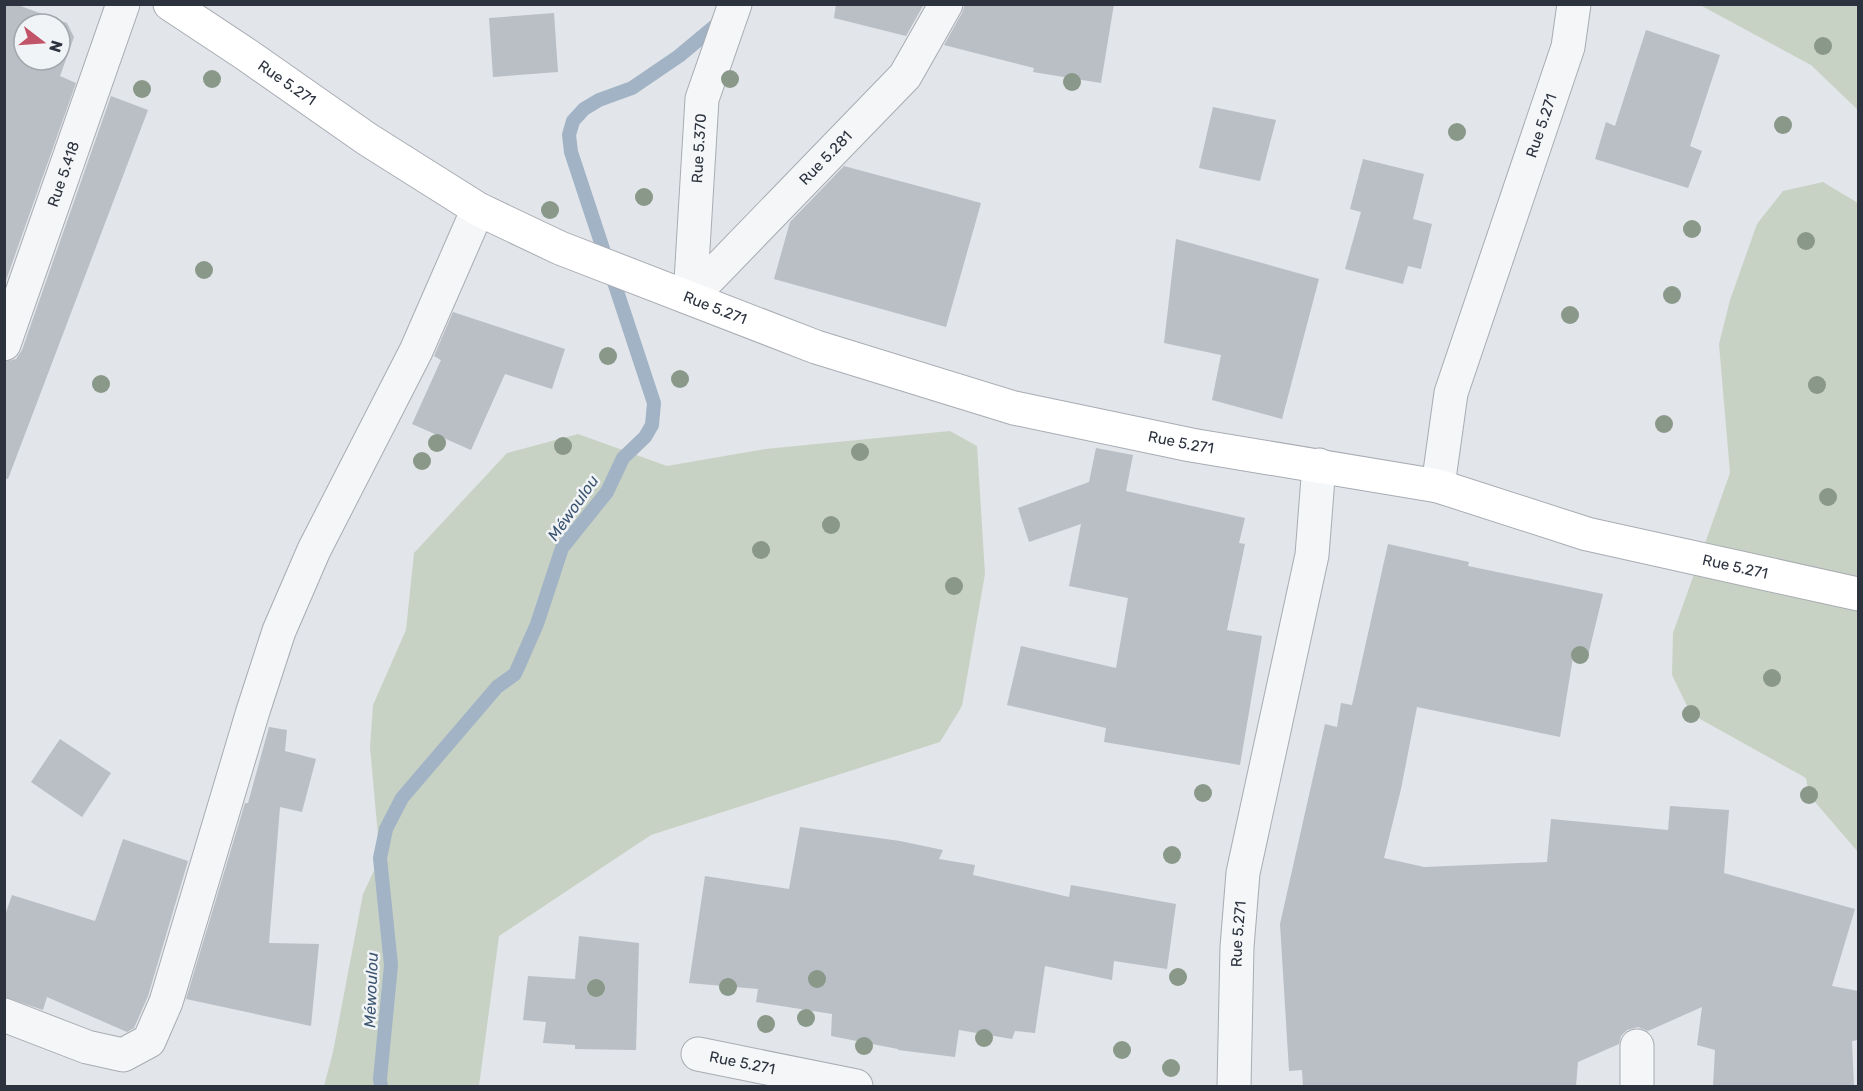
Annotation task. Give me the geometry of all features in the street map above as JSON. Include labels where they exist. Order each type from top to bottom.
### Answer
[{"type":"street","name":"Rue 5.418","points":[[4,344],[123,4]]},
{"type":"street","name":"Rue 5.271","points":[[170,4],[366,139],[477,209],[560,248],[816,347],[1014,408],[1191,445],[1438,486],[1587,534],[1858,594]]},
{"type":"street","name":"Rue 5.370","points":[[690,298],[702,99],[735,4]]},
{"type":"street","name":"Rue 5.281","points":[[690,298],[905,76],[946,4]]},
{"type":"street","name":"Rue 5.271","points":[[1438,486],[1451,393],[1568,47],[1574,4]]},
{"type":"street","points":[[4,1014],[87,1047],[123,1055],[149,1041],[166,1002],[279,631],[314,550],[416,351],[477,209]]},
{"type":"street","name":"Rue 5.271","points":[[1234,1086],[1237,947],[1243,873],[1312,555],[1319,465]]},
{"type":"street","points":[[1637,1046],[1637,1086]]},
{"type":"street","name":"Rue 5.271","points":[[698,1054],[856,1086]]},
{"type":"green space","points":[[1700,5],[1858,5],[1858,110],[1811,65]]},
{"type":"green space","points":[[1823,182],[1858,203],[1858,852],[1809,795],[1806,778],[1691,714],[1672,675],[1673,633],[1730,473],[1719,344],[1730,300],[1757,224],[1783,191]]},
{"type":"green space","points":[[950,431],[977,446],[985,574],[962,706],[940,742],[651,835],[499,936],[479,1086],[324,1086],[333,1052],[363,894],[380,858],[370,747],[373,705],[406,630],[414,553],[507,453],[578,434],[667,466],[765,449]]},
{"type":"building","points":[[4,4],[15,4],[37,12],[12,12],[12,72],[61,72],[60,76],[76,83],[4,286]]},
{"type":"building","points":[[836,4],[924,4],[906,36],[834,18]]},
{"type":"building","points":[[965,4],[1114,4],[1101,83],[1033,72],[1034,68],[944,45]]},
{"type":"building","points":[[554,13],[558,72],[493,77],[489,18]]},
{"type":"building","points":[[1646,30],[1720,55],[1690,146],[1702,151],[1688,188],[1595,159],[1606,122],[1615,126]]},
{"type":"building","points":[[111,96],[148,110],[8,479],[4,478],[4,362],[16,359],[22,350]]},
{"type":"building","points":[[1213,107],[1276,120],[1260,181],[1199,168]]},
{"type":"building","points":[[1363,159],[1424,174],[1413,219],[1432,224],[1421,269],[1408,266],[1403,284],[1345,269],[1361,212],[1350,209]]},
{"type":"building","points":[[844,166],[981,203],[946,327],[774,279],[790,222]]},
{"type":"building","points":[[1176,239],[1319,279],[1282,419],[1212,400],[1221,355],[1164,343]]},
{"type":"building","points":[[453,312],[565,349],[552,389],[505,374],[471,450],[412,424],[441,360],[434,356]]},
{"type":"building","points":[[1096,448],[1133,455],[1126,491],[1245,518],[1239,543],[1245,544],[1227,630],[1262,636],[1240,765],[1104,742],[1106,728],[1007,705],[1021,646],[1116,668],[1128,598],[1069,586],[1081,524],[1029,542],[1018,508],[1089,482]]},
{"type":"building","points":[[1388,544],[1469,562],[1468,566],[1603,594],[1587,660],[1573,657],[1560,737],[1417,707],[1401,789],[1384,858],[1424,867],[1547,862],[1551,819],[1668,830],[1670,806],[1729,810],[1724,873],[1855,909],[1832,986],[1858,991],[1858,1040],[1852,1041],[1854,1086],[1713,1086],[1715,1050],[1697,1045],[1702,1007],[1648,1031],[1638,1027],[1627,1030],[1621,1036],[1619,1044],[1578,1062],[1576,1086],[1303,1086],[1302,1070],[1289,1071],[1280,924],[1325,724],[1337,727],[1341,703],[1352,705]]},
{"type":"building","points":[[269,727],[287,730],[285,751],[316,759],[302,812],[280,807],[269,943],[319,944],[311,1026],[186,999],[245,803],[248,803]]},
{"type":"building","points":[[60,739],[111,773],[82,817],[31,782]]},
{"type":"building","points":[[800,827],[900,841],[943,850],[939,859],[975,865],[973,875],[1069,897],[1071,885],[1176,904],[1167,969],[1114,961],[1112,980],[1045,966],[1035,1033],[1015,1031],[1012,1039],[959,1030],[955,1057],[898,1050],[831,1036],[832,1014],[756,1002],[758,989],[689,983],[705,876],[789,889]]},
{"type":"building","points":[[123,839],[188,861],[148,996],[134,1028],[127,1032],[47,997],[43,1010],[4,997],[4,918],[12,895],[95,921]]},
{"type":"building","points":[[579,936],[639,943],[636,1050],[575,1049],[575,1045],[543,1043],[546,1022],[523,1020],[528,976],[575,979]]},
{"type":"waterway","name":"Méwoulou","points":[[381,1086],[391,965],[380,858],[386,829],[402,798],[497,687],[515,674],[537,624],[562,548],[607,492],[623,458],[645,437],[652,425],[654,403],[571,152],[569,135],[573,121],[584,109],[599,100],[632,88],[679,56],[721,21]]}]
